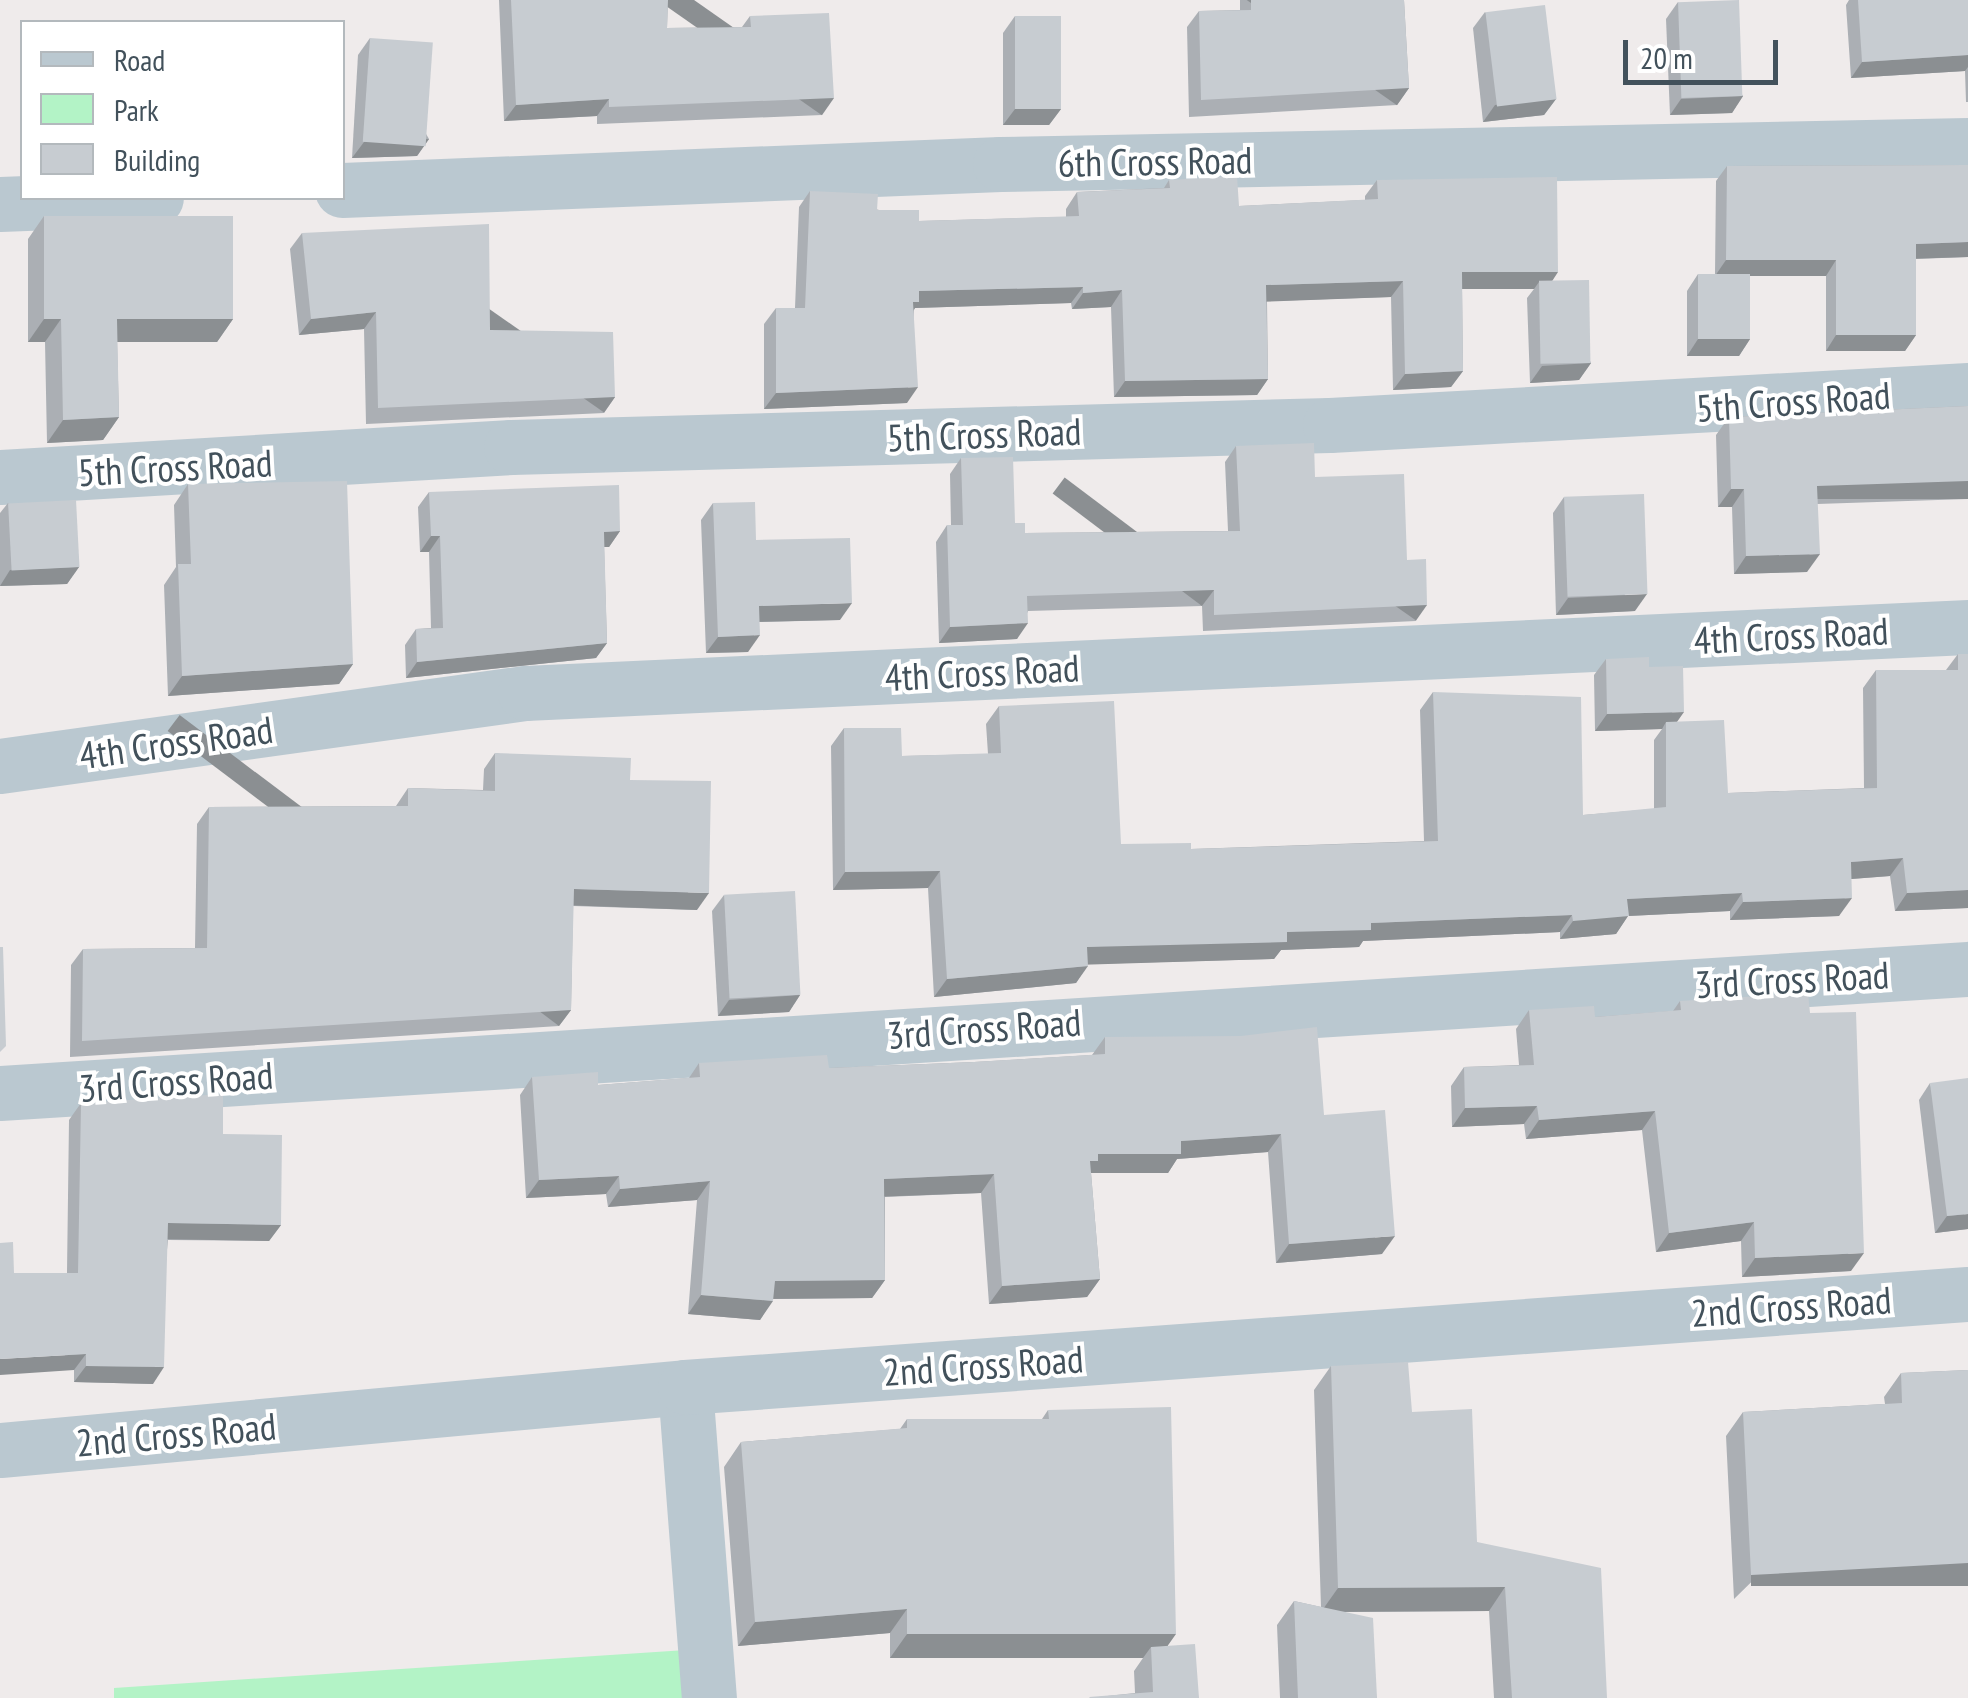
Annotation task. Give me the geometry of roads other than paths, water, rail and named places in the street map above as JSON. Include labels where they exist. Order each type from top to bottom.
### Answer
[{"type":"street","name":"6th Cross Road","points":[[345,190],[1000,164],[1968,145]]},
{"type":"street","points":[[0,204],[104,200]]},
{"type":"street","name":"5th Cross Road","points":[[0,478],[511,447],[1330,425],[1968,390]]},
{"type":"street","name":"4th Cross Road","points":[[0,766],[524,693],[1968,628]]},
{"type":"street","name":"3rd Cross Road","points":[[0,1093],[1968,969]]},
{"type":"street","name":"2nd Cross Road","points":[[0,1450],[686,1387],[1968,1294]]},
{"type":"street","points":[[686,1387],[710,1698]]}]
